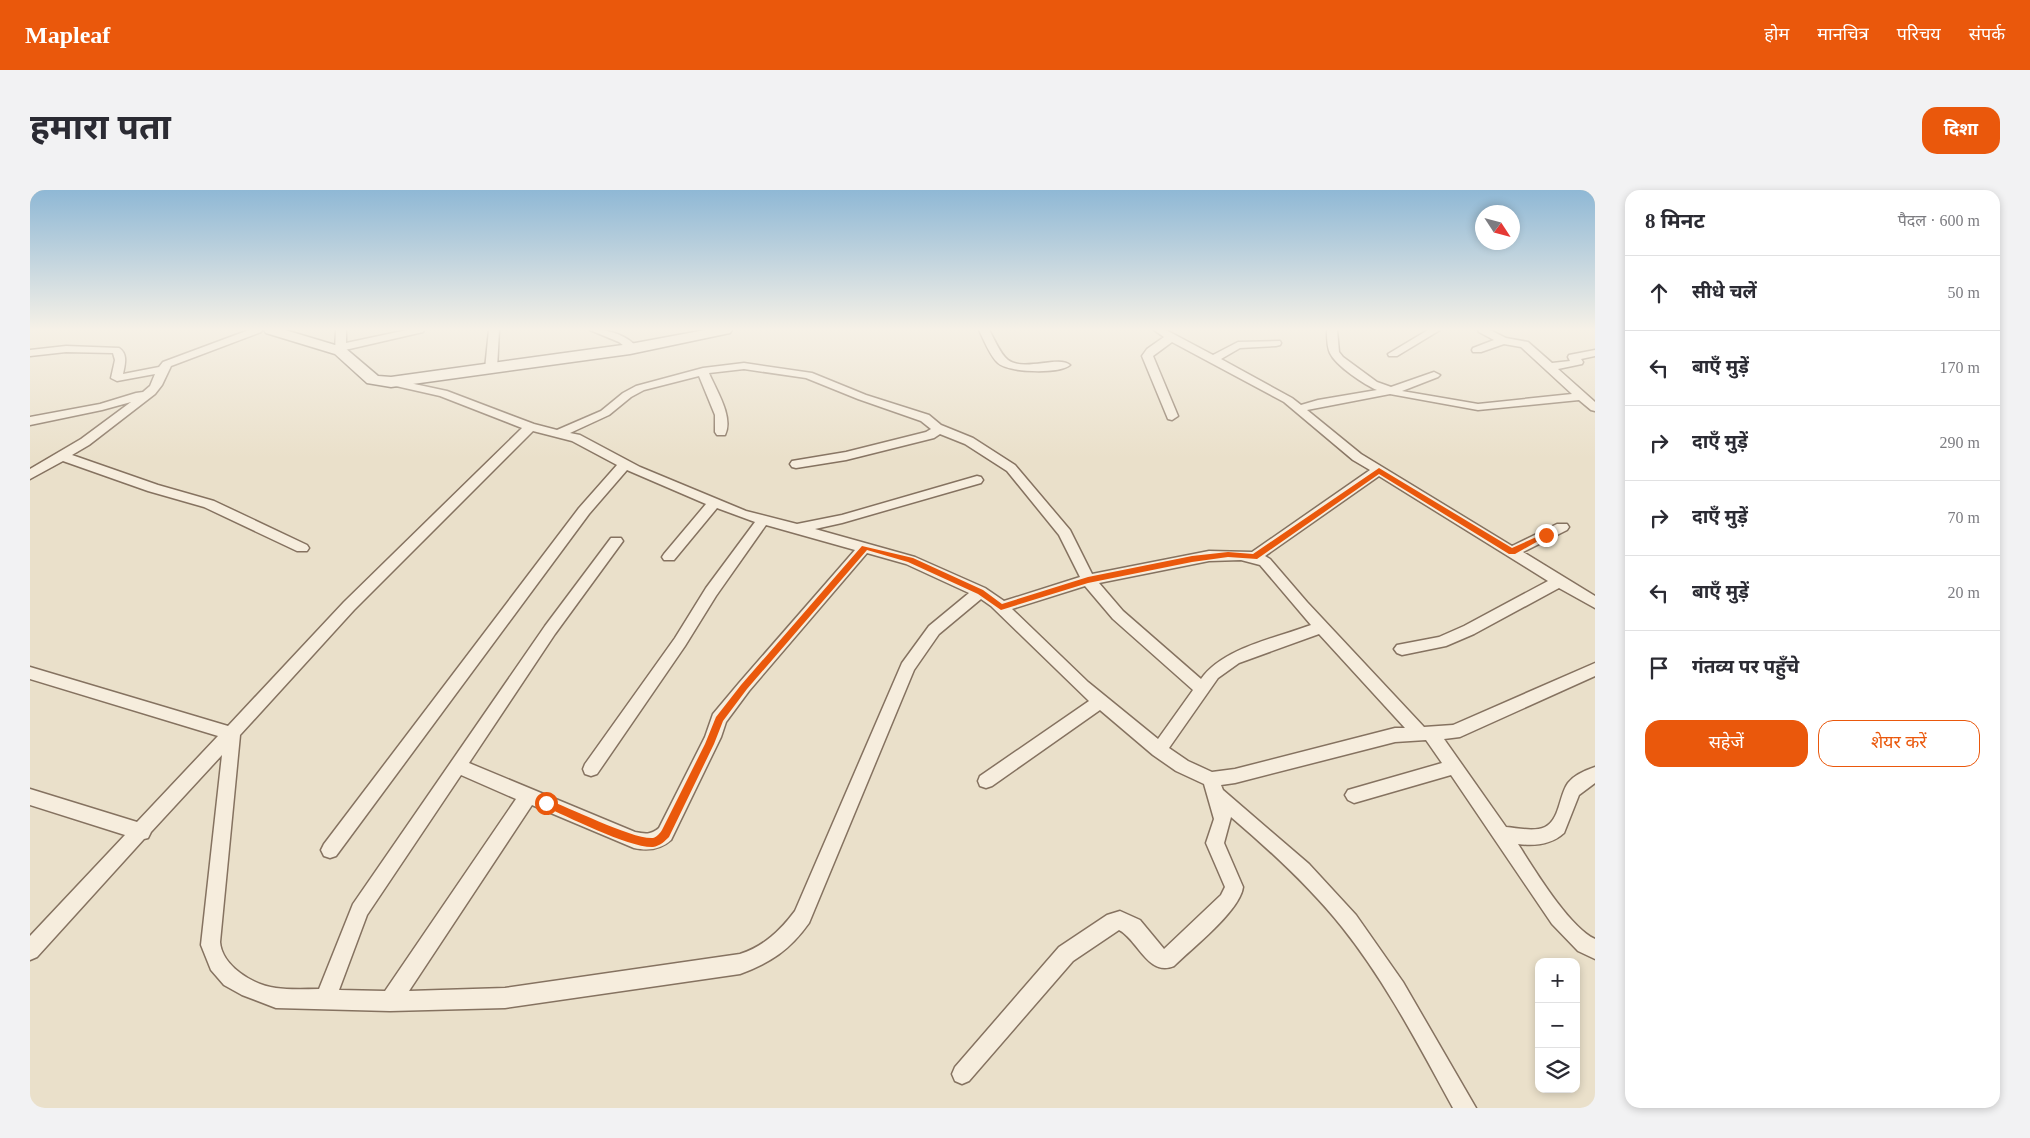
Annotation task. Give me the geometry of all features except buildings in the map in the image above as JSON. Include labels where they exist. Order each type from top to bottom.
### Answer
[{"type":"street","points":[[118,373],[117,378],[145,373]]},
{"type":"street","points":[[30,475],[85,442],[150,392],[159,383],[161,373]]},
{"type":"street","points":[[365,373],[373,380],[443,393],[530,427],[576,438],[625,464],[742,514],[910,560],[980,592],[1001,607],[1101,701],[1159,750],[1214,787],[1308,875],[1350,922],[1400,995],[1465,1108]]},
{"type":"street","points":[[391,382],[461,373]]},
{"type":"street","points":[[560,434],[605,413],[627,395],[640,388],[696,373]]},
{"type":"street","points":[[704,373],[719,408],[721,432]]},
{"type":"street","points":[[799,373],[862,397],[925,418],[937,428],[969,441],[1011,468],[1065,533],[1088,580],[1118,615],[1202,689]]},
{"type":"street","points":[[1154,373],[1172,416]]},
{"type":"street","points":[[1238,373],[1288,400],[1357,457],[1595,603]]},
{"type":"street","points":[[1358,373],[1373,384],[1390,391],[1458,405],[1478,407],[1581,396]]},
{"type":"street","points":[[1556,373],[1595,407]]},
{"type":"street","points":[[1298,409],[1318,403],[1390,391],[1434,375]]},
{"type":"street","points":[[30,420],[102,407],[150,392]]},
{"type":"street","points":[[30,950],[142,832],[349,606],[530,427]]},
{"type":"street","points":[[796,464],[846,456],[922,437],[934,433],[937,428]]},
{"type":"street","points":[[62,456],[153,488],[209,504],[302,548]]},
{"type":"street","points":[[330,850],[584,511],[625,464]]},
{"type":"street","points":[[1254,557],[1379,470]]},
{"type":"street","points":[[795,528],[842,519],[977,480]]},
{"type":"street","points":[[668,557],[714,503]]},
{"type":"street","points":[[591,769],[680,642],[710,592],[763,520]]},
{"type":"street","points":[[1512,552],[1562,527]]},
{"type":"street","points":[[325,999],[360,910],[550,630],[616,541]]},
{"type":"street","points":[[458,766],[634,840],[654,842],[661,839],[666,834],[719,719],[744,687],[865,547]]},
{"type":"street","points":[[1001,607],[1088,580],[1209,556],[1228,554],[1254,557],[1270,567],[1322,627],[1425,733],[1454,767],[1529,878],[1576,938],[1590,948],[1595,949]]},
{"type":"street","points":[[1402,649],[1441,642],[1560,581]]},
{"type":"street","points":[[232,734],[210,940],[212,955],[220,967],[238,982],[258,993],[276,998],[390,1001],[505,998],[740,964],[762,957],[777,947],[791,934],[802,917],[907,666],[934,630],[980,592]]},
{"type":"street","points":[[1159,750],[1213,674],[1234,659],[1322,627]]},
{"type":"street","points":[[1214,787],[1235,776],[1395,735],[1454,732],[1595,669]]},
{"type":"street","points":[[30,673],[232,734]]},
{"type":"street","points":[[986,781],[1101,701]]},
{"type":"street","points":[[1354,795],[1454,767]]},
{"type":"street","points":[[1502,836],[1541,836],[1556,830],[1563,821],[1570,795],[1574,788],[1595,774]]},
{"type":"street","points":[[962,1074],[1066,954],[1084,941],[1120,920],[1133,927],[1158,957],[1167,959],[1228,901],[1233,894],[1234,887],[1215,844],[1223,819],[1214,787]]},
{"type":"street","points":[[390,1001],[528,796]]},
{"type":"street","points":[[30,798],[142,832]]},
{"type":"route","points":[[546,803],[634,840],[654,842],[661,839],[666,834],[713,737],[719,719],[744,687],[865,547],[910,560],[980,592],[1001,607],[1088,580],[1192,559],[1228,554],[1254,557],[1379,470],[1512,552],[1546,535]]}]
